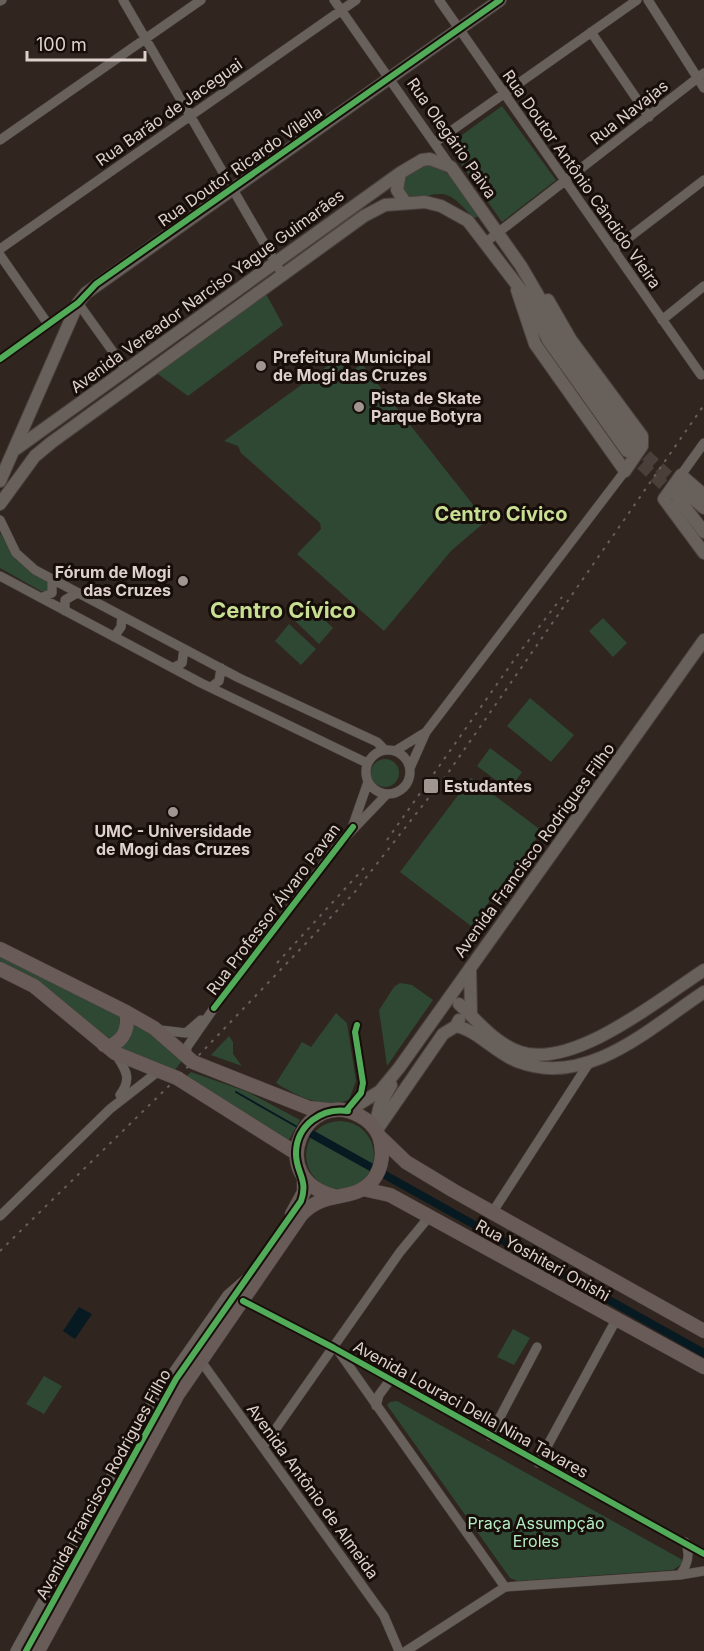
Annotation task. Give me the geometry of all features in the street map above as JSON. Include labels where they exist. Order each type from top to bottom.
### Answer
[{"type":"main road","name":"Rua Doutor Ricardo Vilella","points":[[78,303],[96,284],[500,0]]},
{"type":"main road","name":"Avenida Vereador Narciso Yague Guimarães","points":[[0,481],[20,447],[400,172],[422,160],[430,159],[451,167]]},
{"type":"main road","name":"Rua Olegário Paiva","points":[[451,167],[521,266]]},
{"type":"main road","points":[[400,172],[397,190],[405,202],[425,202],[450,210],[468,221],[486,242],[530,302],[548,340],[630,447],[555,335],[542,302],[521,266]]},
{"type":"main road","name":"Avenida Vereador Narciso Yague Guimarães","points":[[0,504],[35,456],[282,274],[373,210],[405,202]]},
{"type":"main road","points":[[516,283],[535,344],[625,471],[642,446],[640,434],[571,340],[540,288],[521,266]]},
{"type":"main road","points":[[7,492],[20,447],[78,303]]},
{"type":"main road","points":[[20,447],[25,455],[35,456]]},
{"type":"main road","points":[[704,495],[681,475],[665,495],[665,501],[704,554]]},
{"type":"main road","points":[[704,508],[680,494],[704,532]]},
{"type":"main road","name":"Avenida Francisco Rodrigues Filho","points":[[38,1651],[198,1357],[250,1275],[301,1202],[304,1178],[296,1153],[298,1139],[305,1126],[316,1117],[344,1111],[380,1091],[399,1068],[454,1000],[470,968],[704,640]]},
{"type":"main road","points":[[0,949],[126,1012],[153,1028],[186,1058],[309,1108],[344,1111],[366,1119],[376,1131],[443,1034],[456,1026],[460,1017],[454,1000]]},
{"type":"main road","points":[[470,968],[471,1014]]},
{"type":"main road","points":[[0,969],[34,986],[109,1049],[177,1078],[296,1153]]},
{"type":"main road","points":[[454,1000],[494,1037],[510,1047],[528,1054],[554,1054],[607,1034],[704,970]]},
{"type":"main road","points":[[456,1026],[468,1031],[499,1052],[535,1067],[550,1069],[589,1063],[616,1050],[704,992]]},
{"type":"main road","points":[[109,1049],[121,1039],[128,1021],[126,1012]]},
{"type":"main road","points":[[607,1034],[616,1050]]},
{"type":"main road","name":"Avenida Francisco Rodrigues Filho","points":[[26,1651],[167,1394],[243,1301],[301,1215],[320,1200],[353,1194],[363,1189],[378,1172],[382,1159],[376,1131],[380,1105],[399,1068]]},
{"type":"main road","name":"Rua Yoshiteri Onishi","points":[[376,1131],[406,1162],[492,1213],[704,1331]]},
{"type":"main road","points":[[304,1178],[322,1193],[334,1196]]},
{"type":"main road","name":"Rua Yoshiteri Onishi","points":[[363,1189],[390,1195],[704,1367]]},
{"type":"street","points":[[123,0],[282,274]]},
{"type":"street","points":[[0,140],[201,0]]},
{"type":"street","name":"Rua Olegário Paiva","points":[[334,0],[451,167]]},
{"type":"street","name":"Rua Barão de Jaceguai","points":[[0,249],[356,0]]},
{"type":"street","name":"Rua Doutor Antônio Cândido Vieira","points":[[439,0],[701,375]]},
{"type":"street","points":[[434,142],[637,0]]},
{"type":"street","points":[[648,0],[701,76],[704,88]]},
{"type":"street","points":[[591,32],[649,117]]},
{"type":"street","name":"Rua Navajas","points":[[486,242],[701,76]]},
{"type":"street","points":[[614,249],[704,180]]},
{"type":"street","points":[[0,255],[48,324]]},
{"type":"street","points":[[662,320],[704,286]]},
{"type":"street","points":[[78,303],[126,370]]},
{"type":"street","name":"Rua Doutor Ricardo Vilella","points":[[0,359],[78,303]]},
{"type":"street","points":[[681,475],[704,443]]},
{"type":"street","points":[[426,732],[395,750],[378,752],[367,763],[368,782],[376,790],[387,794],[395,793],[407,783],[410,768],[426,732],[625,471]]},
{"type":"street","points":[[0,520],[16,553],[35,570],[221,668],[364,735],[385,750]]},
{"type":"street","points":[[0,576],[173,668],[367,763]]},
{"type":"street","points":[[41,598],[52,593],[52,579]]},
{"type":"street","points":[[65,611],[65,600],[77,593]]},
{"type":"street","points":[[114,637],[121,627],[122,616]]},
{"type":"street","points":[[173,668],[182,663],[184,649]]},
{"type":"street","points":[[211,687],[219,681],[221,668]]},
{"type":"street","points":[[395,750],[407,761],[410,768]]},
{"type":"street","name":"Rua Professor Álvaro Pavan","points":[[353,826],[368,782]]},
{"type":"street","name":"Rua Professor Álvaro Pavan","points":[[186,1058],[187,1047],[214,1008],[353,826],[387,794]]},
{"type":"street","name":"Rua Professor Álvaro Pavan","points":[[153,1028],[170,1033],[186,1033],[214,1008]]},
{"type":"street","points":[[109,1049],[127,1073],[128,1082],[110,1109]]},
{"type":"street","points":[[492,1213],[589,1063]]},
{"type":"street","points":[[0,1216],[110,1109],[160,1070]]},
{"type":"street","points":[[263,1447],[336,1349],[400,1252],[429,1217]]},
{"type":"street","points":[[15,1651],[150,1405],[227,1295],[250,1275]]},
{"type":"street","name":"Avenida Louraci Della Nina Tavares","points":[[243,1301],[336,1349],[538,1463],[685,1542]]},
{"type":"street","points":[[538,1463],[616,1320]]},
{"type":"street","points":[[490,1436],[537,1347]]},
{"type":"street","points":[[336,1349],[505,1587]]},
{"type":"street","name":"Avenida Antônio de Almeida","points":[[198,1357],[384,1616],[399,1651]]},
{"type":"street","points":[[376,1406],[379,1395],[390,1380]]},
{"type":"street","points":[[680,1575],[688,1560],[689,1550],[685,1542]]},
{"type":"street","points":[[685,1542],[704,1549]]},
{"type":"street","points":[[685,1542],[704,1554]]},
{"type":"street","points":[[406,1651],[505,1587],[680,1575],[704,1571]]},
{"type":"street","points":[[680,1575],[704,1577]]},
{"type":"green space","points":[[502,106],[556,180],[502,222],[448,145]]},
{"type":"green space","points":[[423,163],[433,165],[456,182],[478,214],[477,217],[474,218],[447,195],[437,194],[413,198],[403,195],[402,179]]},
{"type":"green space","points":[[266,294],[283,325],[188,396],[155,372]]},
{"type":"green space","points":[[337,359],[349,373],[362,364],[486,521],[451,551],[384,631],[297,554],[321,529],[320,523],[241,453],[238,446],[224,441]]},
{"type":"green space","points":[[0,533],[16,560],[47,581],[50,587],[46,594],[0,568]]},
{"type":"green space","points":[[307,603],[333,628],[319,644],[294,620]]},
{"type":"green space","points":[[603,618],[627,643],[613,657],[589,631]]},
{"type":"green space","points":[[289,624],[316,649],[301,665],[275,641]]},
{"type":"green space","points":[[530,698],[574,735],[551,762],[507,726]]},
{"type":"green space","points":[[490,748],[522,772],[509,790],[477,766]]},
{"type":"green space","points":[[385,759],[395,763],[399,773],[395,783],[385,787],[375,783],[371,773],[375,763]]},
{"type":"green space","points":[[471,778],[542,831],[471,926],[400,872]]},
{"type":"green space","points":[[0,954],[119,1014],[120,1026],[115,1036],[104,1039],[36,980],[0,963]]},
{"type":"green space","points":[[400,983],[412,985],[433,1000],[387,1066],[379,1010],[394,987]]},
{"type":"green space","points":[[336,1013],[347,1023],[356,1081],[349,1100],[330,1103],[311,1100],[276,1083],[302,1042],[311,1047]]},
{"type":"green space","points":[[134,1021],[182,1061],[174,1071],[118,1049],[130,1038]]},
{"type":"green space","points":[[229,1036],[233,1042],[233,1054],[242,1066],[211,1055]]},
{"type":"green space","points":[[191,1072],[248,1092],[300,1120],[289,1140],[187,1076]]},
{"type":"green space","points":[[340,1121],[353,1124],[364,1131],[371,1142],[374,1155],[371,1168],[364,1179],[353,1186],[340,1189],[327,1186],[316,1179],[309,1168],[306,1155],[309,1142],[316,1131],[327,1124]]},
{"type":"green space","points":[[513,1329],[530,1338],[514,1365],[497,1357]]},
{"type":"green space","points":[[44,1376],[62,1386],[44,1414],[26,1404]]},
{"type":"green space","name":"Praça Assumpção Eroles","points":[[397,1401],[681,1559],[683,1563],[673,1570],[517,1581],[510,1578],[387,1405]]},
{"type":"water","points":[[79,1307],[92,1314],[75,1339],[63,1331]]},
{"type":"waterway","points":[[236,1092],[299,1128]]},
{"type":"waterway","points":[[308,1132],[704,1353]]},
{"type":"tunnel","points":[[633,443],[682,489]]},
{"type":"tunnel","points":[[628,452],[677,497]]},
{"type":"railway","points":[[0,1251],[177,1078],[354,893],[448,773],[704,405]]},
{"type":"railway","points":[[387,840],[519,653],[562,597]]},
{"type":"railway","points":[[277,963],[364,868]]},
{"type":"cycle path","points":[[0,359],[78,303],[96,284],[500,0]]},
{"type":"cycle path","points":[[214,1008],[353,827]]},
{"type":"cycle path","points":[[346,1111],[361,1093],[363,1083],[355,1032],[357,1025]]},
{"type":"cycle path","points":[[26,1651],[176,1379],[301,1201],[303,1181],[296,1159],[297,1142],[301,1134],[306,1126],[320,1115],[348,1111]]},
{"type":"cycle path","points":[[243,1301],[334,1348],[704,1554]]},
{"type":"place","name":"Prefeitura Municipal de Mogi das Cruzes","points":[[261,366]]},
{"type":"place","name":"Pista de Skate Parque Botyra","points":[[359,407]]},
{"type":"place","name":"Fórum de Mogi das Cruzes","points":[[183,581]]},
{"type":"place","name":"Estudantes","points":[[431,786]]},
{"type":"place","name":"UMC - Universidade de Mogi das Cruzes","points":[[173,812]]},
{"type":"district","name":"Centro Cívico","points":[[501,514]]},
{"type":"district","name":"Centro Cívico","points":[[283,610]]}]
